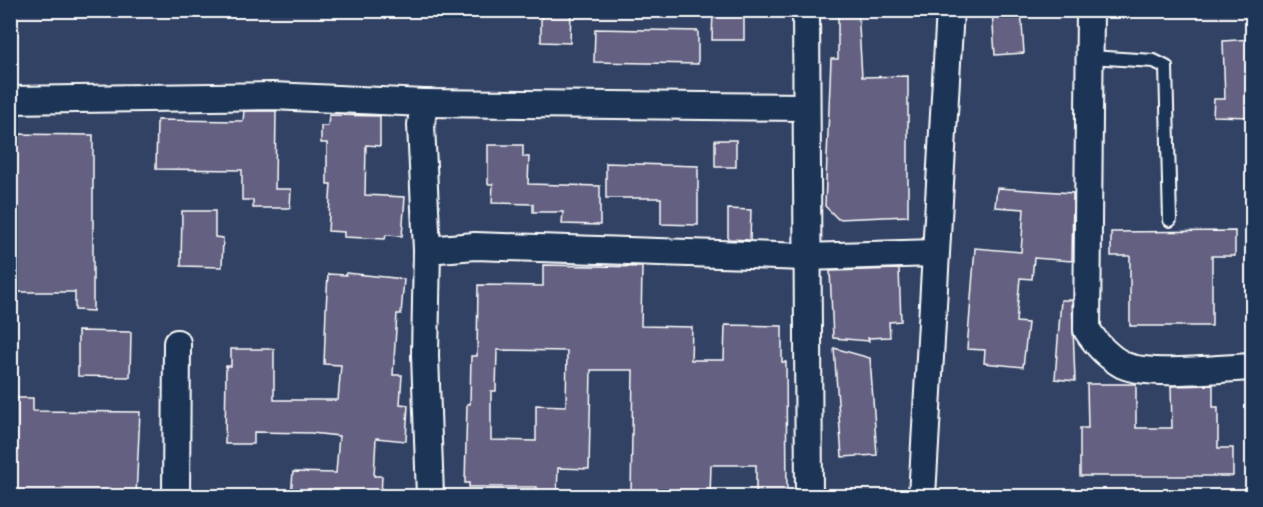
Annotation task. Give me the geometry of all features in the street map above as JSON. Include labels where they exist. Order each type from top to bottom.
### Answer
[{"type":"street","points":[[806,10],[809,496]]},
{"type":"street","points":[[922,496],[950,10]]},
{"type":"street","points":[[1090,10],[1087,330],[1098,346],[1124,365],[1156,370],[1252,367]]},
{"type":"street","points":[[10,100],[272,96],[424,103],[806,107]]},
{"type":"street","points":[[424,103],[421,125],[427,250],[425,355],[430,496]]},
{"type":"street","points":[[427,250],[476,246],[806,257],[935,253]]},
{"type":"street","points":[[176,496],[177,343]]},
{"type":"lane","points":[[1090,57],[1154,61],[1166,67],[1170,220]]},
{"type":"building","points":[[541,10],[571,10],[570,43],[541,42]]},
{"type":"building","points":[[713,10],[744,10],[744,40],[712,40]]},
{"type":"building","points":[[838,10],[858,10],[862,77],[908,76],[908,216],[838,219],[825,206],[831,59],[838,59]]},
{"type":"building","points":[[992,10],[1021,10],[1024,53],[995,55]]},
{"type":"building","points":[[595,29],[698,31],[698,64],[594,62]]},
{"type":"building","points":[[1252,39],[1252,117],[1213,116],[1214,99],[1225,99],[1223,41]]},
{"type":"building","points":[[244,111],[276,111],[275,189],[291,189],[290,208],[253,208],[253,200],[242,200],[242,170],[156,169],[157,120],[243,121]]},
{"type":"building","points":[[329,115],[380,116],[380,146],[366,145],[365,195],[405,197],[402,236],[386,235],[385,239],[344,237],[344,232],[328,231],[331,184],[327,184],[327,143],[321,143],[321,126],[328,126]]},
{"type":"building","points":[[10,134],[93,135],[93,311],[75,310],[75,292],[10,292],[14,188],[10,188]]},
{"type":"building","points":[[715,140],[736,140],[736,167],[715,167]]},
{"type":"building","points":[[488,145],[523,145],[523,157],[529,157],[528,184],[600,186],[600,225],[562,224],[563,212],[533,212],[533,204],[492,203],[493,184],[488,184]]},
{"type":"building","points":[[606,163],[698,166],[698,225],[661,224],[661,198],[606,198]]},
{"type":"building","points":[[997,188],[1073,193],[1072,261],[1034,258],[1032,279],[1020,278],[1016,322],[1028,323],[1023,367],[984,363],[985,350],[967,349],[975,248],[1021,252],[1024,209],[995,207]]},
{"type":"building","points":[[728,209],[751,210],[750,240],[728,239]]},
{"type":"building","points":[[182,211],[215,211],[215,237],[223,238],[222,267],[181,266]]},
{"type":"building","points":[[1235,231],[1235,256],[1212,256],[1212,326],[1130,326],[1130,256],[1111,256],[1111,232]]},
{"type":"building","points":[[543,265],[642,267],[641,326],[692,327],[691,360],[724,360],[725,325],[782,326],[782,362],[786,362],[787,496],[756,496],[756,465],[711,465],[710,496],[631,496],[633,370],[591,370],[589,469],[558,468],[557,496],[537,496],[537,487],[469,487],[469,483],[465,483],[467,404],[470,404],[471,356],[477,356],[478,285],[543,286]],"holes":[[[497,350],[567,351],[566,406],[536,405],[536,441],[491,440],[491,391],[496,391]]]},
{"type":"building","points":[[899,269],[901,321],[889,322],[890,337],[868,338],[869,341],[833,338],[830,271]]},
{"type":"building","points":[[346,273],[404,279],[401,314],[397,314],[393,375],[402,375],[400,404],[408,405],[406,441],[376,438],[374,476],[382,476],[381,496],[291,496],[293,472],[336,473],[339,436],[254,432],[254,444],[225,444],[226,366],[231,366],[231,349],[274,349],[274,400],[338,400],[341,365],[324,364],[328,274],[346,275]]},
{"type":"building","points":[[1061,300],[1072,300],[1075,381],[1055,379]]},
{"type":"building","points":[[78,331],[131,332],[130,377],[78,376]]},
{"type":"building","points":[[834,348],[870,358],[877,455],[842,457]]},
{"type":"building","points":[[1087,384],[1136,384],[1136,428],[1172,428],[1171,386],[1213,385],[1213,407],[1218,407],[1218,448],[1233,448],[1233,476],[1080,476],[1080,428],[1088,428]]},
{"type":"building","points":[[10,398],[33,398],[33,411],[140,412],[136,496],[10,496]]}]
